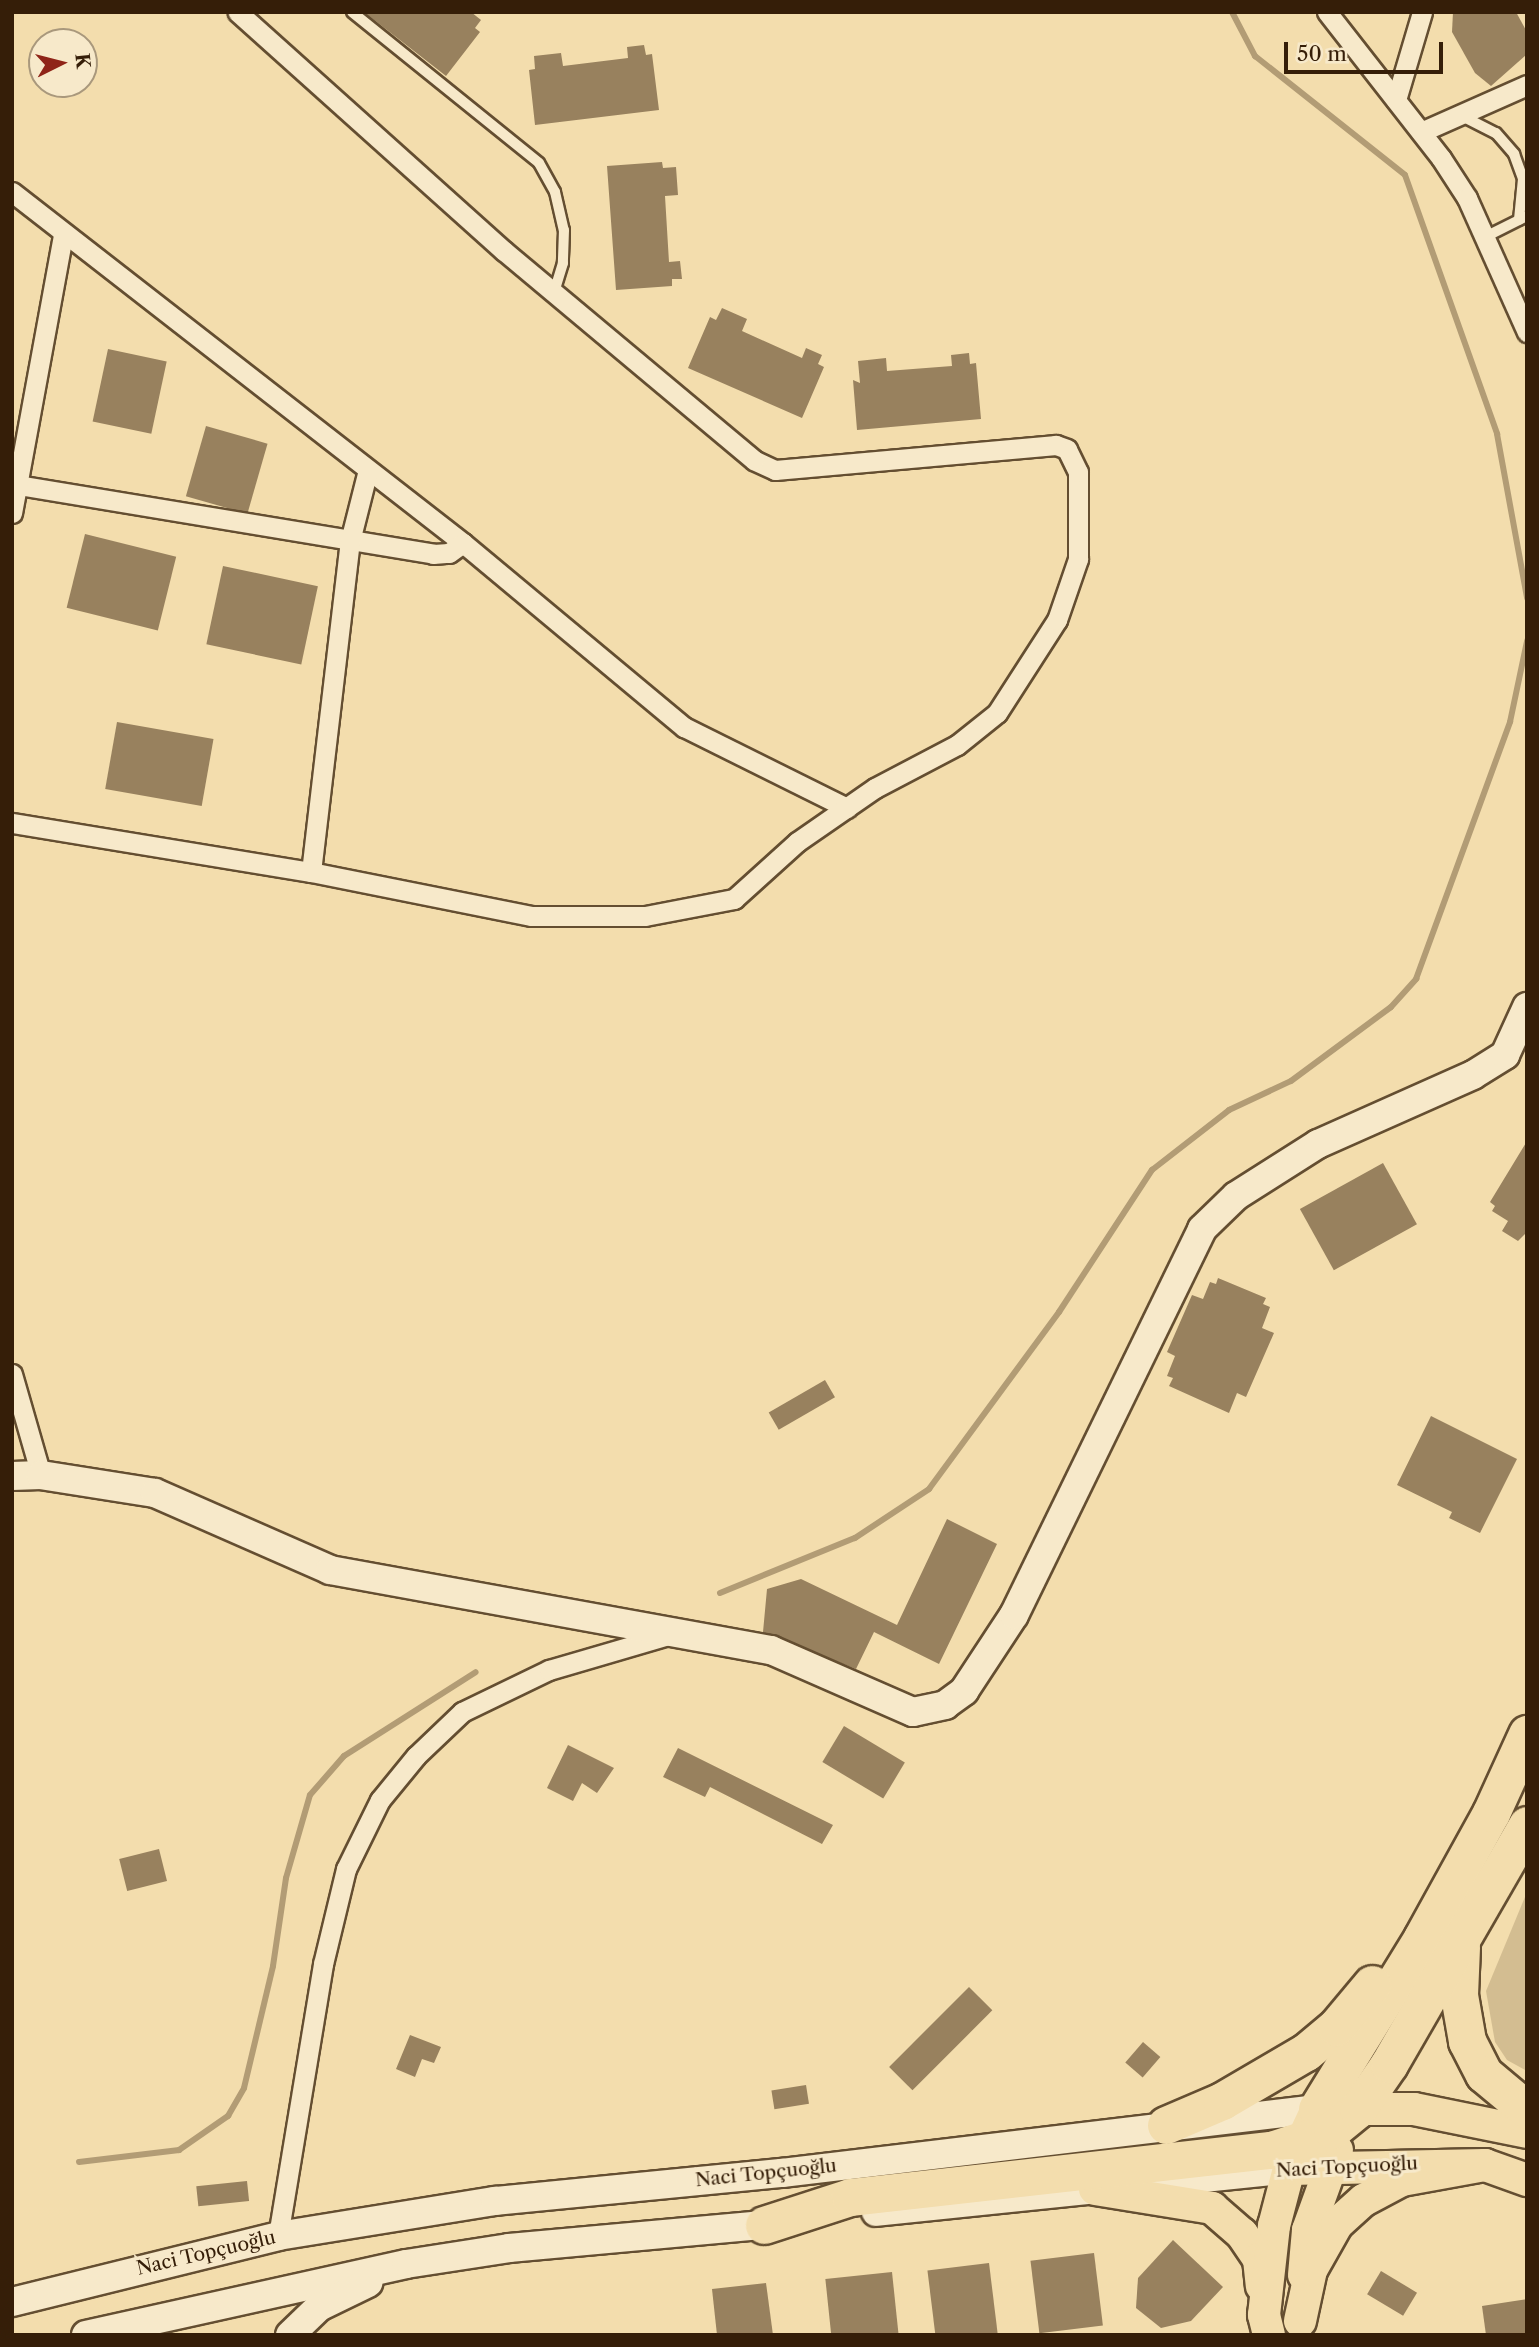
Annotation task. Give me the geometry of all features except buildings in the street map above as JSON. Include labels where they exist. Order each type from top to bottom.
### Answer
[{"type":"highway","points":[[1309,2147],[1491,1813],[1527,1734]]},
{"type":"highway","points":[[764,2225],[850,2197],[1309,2147],[1358,2109],[1461,1944],[1527,1825]]},
{"type":"highway","points":[[1166,2125],[1222,2101],[1306,2052],[1336,2026],[1375,1980],[1422,1938]]},
{"type":"highway","points":[[1461,1944],[1459,1995],[1467,2041],[1484,2074],[1527,2110]]},
{"type":"main road","points":[[12,1476],[41,1475],[155,1493],[330,1570],[771,1650],[913,1712],[945,1705],[964,1692],[1014,1615],[1202,1229],[1236,1196],[1318,1144],[1473,1075],[1505,1055],[1527,1007]]},
{"type":"main road","points":[[1358,2109],[1414,2109],[1527,2132]]},
{"type":"main road","name":"Naci Topçuoğlu","points":[[12,2302],[278,2236],[495,2201],[782,2173],[1166,2125],[1309,2147],[1485,2165],[1527,2180]]},
{"type":"main road","points":[[1267,2325],[1274,2226],[1309,2147]]},
{"type":"main road","points":[[1302,2328],[1308,2230],[1309,2147]]},
{"type":"main road","name":"Naci Topçuoğlu","points":[[86,2335],[406,2264],[509,2248],[764,2225],[1095,2189],[1309,2147]]},
{"type":"main road","points":[[1302,2328],[1311,2270],[1337,2224],[1364,2200],[1402,2180],[1485,2165]]},
{"type":"main road","points":[[1095,2189],[1212,2208],[1242,2234],[1259,2259],[1267,2325]]},
{"type":"main road","points":[[290,2335],[319,2307],[406,2264]]},
{"type":"street","points":[[12,823],[312,872],[531,916],[645,916],[734,899],[797,842],[847,807],[957,745],[997,713],[1057,620],[1079,547],[1078,472],[1067,449],[1056,445],[775,470],[754,460],[554,293],[238,12]]},
{"type":"street","points":[[1327,12],[1421,132],[1467,198],[1527,331]]},
{"type":"street","points":[[1396,100],[1422,12]]},
{"type":"street","points":[[1421,132],[1527,85]]},
{"type":"street","points":[[12,192],[63,236],[463,543],[684,727],[847,807]]},
{"type":"street","points":[[12,513],[15,485],[63,236]]},
{"type":"street","points":[[312,872],[350,541],[368,470]]},
{"type":"street","points":[[15,485],[442,554],[463,543]]},
{"type":"street","points":[[12,1374],[22,1446],[41,1475]]},
{"type":"street","points":[[278,2236],[323,1964],[346,1869],[380,1800],[416,1756],[462,1712],[549,1670],[681,1632]]},
{"type":"lane","points":[[352,12],[539,163],[555,192],[564,230],[563,263],[554,293]]},
{"type":"lane","points":[[1458,116],[1485,125],[1514,154],[1523,179],[1523,218],[1485,237]]},
{"type":"shaded area","points":[[1527,1892],[1527,2071],[1507,2060],[1495,2042],[1486,1991]]},
{"type":"waterway","points":[[1232,12],[1255,56],[1405,175],[1497,434],[1527,598]]},
{"type":"waterway","points":[[720,1593],[855,1538],[929,1489],[1059,1312],[1152,1170],[1229,1110],[1291,1081],[1391,1007],[1416,979],[1510,722],[1527,641]]},
{"type":"waterway","points":[[79,2162],[179,2150],[228,2116],[244,2088],[273,1966],[286,1878],[310,1795],[344,1756],[476,1672]]}]
